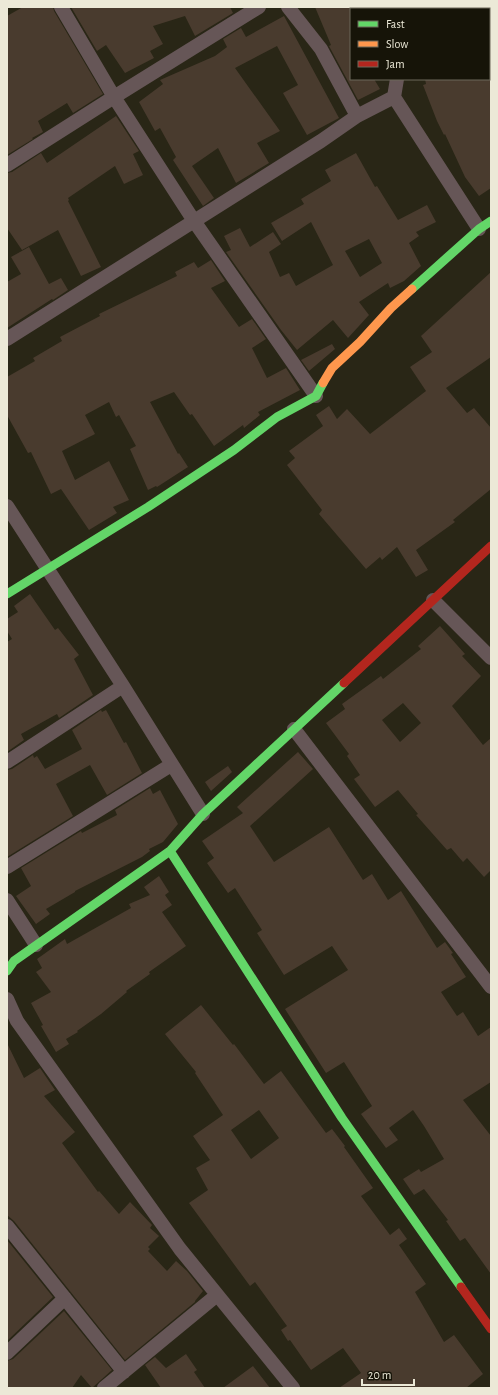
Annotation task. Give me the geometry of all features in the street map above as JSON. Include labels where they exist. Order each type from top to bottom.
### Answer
[{"type":"street","points":[[60,7],[114,96],[194,221],[316,396]]},
{"type":"street","points":[[7,165],[114,96],[259,7]]},
{"type":"street","points":[[288,7],[321,49],[357,116]]},
{"type":"street","points":[[397,80],[394,97],[479,229]]},
{"type":"street","points":[[7,339],[321,141],[357,116],[394,97]]},
{"type":"street","points":[[7,594],[148,507],[234,450],[276,417],[316,396],[332,368],[360,342],[391,308],[479,229],[491,221]]},
{"type":"street","points":[[7,506],[123,686],[203,814]]},
{"type":"street","points":[[7,971],[14,961],[170,851],[203,814],[491,546]]},
{"type":"street","points":[[433,600],[491,658]]},
{"type":"street","points":[[7,762],[123,686]]},
{"type":"street","points":[[294,729],[491,987]]},
{"type":"street","points":[[7,867],[171,765]]},
{"type":"street","points":[[170,851],[342,1118],[491,1329]]},
{"type":"street","points":[[7,900],[36,945]]},
{"type":"street","points":[[7,999],[17,1021],[180,1249],[293,1388]]},
{"type":"street","points":[[7,1226],[124,1372]]},
{"type":"street","points":[[105,1388],[217,1295]]},
{"type":"street","points":[[7,1353],[65,1298]]},
{"type":"building","points":[[23,7],[53,7],[103,94],[73,113],[67,103],[38,121],[43,132],[7,155],[7,16]]},
{"type":"building","points":[[71,7],[230,7],[233,13],[195,36],[185,16],[153,26],[163,44],[150,51],[154,58],[125,73],[106,45],[97,51]]},
{"type":"building","points":[[315,7],[351,7],[350,80],[375,80],[380,89],[358,100],[329,46],[331,45]]},
{"type":"building","points":[[284,16],[339,118],[307,135],[283,93],[298,85],[277,46],[235,68],[280,131],[257,143],[269,163],[236,183],[218,148],[192,166],[214,198],[203,206],[173,160],[176,157],[160,128],[155,131],[139,102],[163,84],[160,80],[215,56],[227,47],[223,39],[241,28],[246,37]]},
{"type":"building","points":[[491,79],[491,188],[479,196],[465,177],[445,134],[444,135],[437,121],[423,85],[426,84],[425,80]]},
{"type":"building","points":[[116,116],[139,151],[133,154],[143,175],[124,184],[115,166],[68,198],[68,201],[101,267],[81,276],[58,230],[22,250],[7,228],[7,173],[12,172],[41,153],[47,163]]},
{"type":"building","points":[[356,153],[375,187],[377,186],[398,220],[427,205],[436,222],[416,232],[419,236],[409,243],[421,266],[404,281],[390,288],[388,283],[359,302],[369,315],[348,338],[333,320],[297,350],[281,330],[226,252],[231,250],[224,236],[240,228],[250,247],[273,232],[281,244],[269,252],[280,277],[289,273],[296,286],[333,265],[311,222],[282,241],[271,223],[304,204],[301,199],[331,181],[325,170]],"holes":[[[369,239],[382,263],[360,277],[345,251]]]},
{"type":"building","points":[[29,247],[49,284],[61,278],[68,290],[7,328],[7,282],[21,274],[11,257]]},
{"type":"building","points":[[211,260],[225,281],[211,288],[239,327],[252,319],[266,339],[252,348],[267,378],[286,368],[300,390],[258,412],[260,415],[244,428],[243,425],[214,446],[192,414],[190,415],[174,392],[150,402],[178,454],[179,453],[188,467],[157,487],[156,486],[148,490],[130,449],[136,446],[119,415],[116,417],[109,402],[85,415],[95,434],[62,451],[75,480],[109,461],[129,500],[113,507],[117,513],[89,530],[61,489],[51,494],[31,452],[28,453],[7,415],[7,377],[35,361],[33,358],[62,341],[60,337],[100,316],[99,314],[177,276],[175,272],[194,262],[198,268]]},
{"type":"building","points":[[491,272],[491,357],[446,388],[467,413],[474,408],[491,428],[491,489],[453,520],[455,522],[416,550],[428,570],[416,577],[397,547],[382,560],[380,557],[366,569],[319,514],[322,510],[287,465],[295,458],[289,451],[323,426],[316,415],[329,406],[337,419],[347,409],[370,434],[426,391],[410,367],[432,352],[421,336]]},
{"type":"building","points":[[332,344],[335,349],[309,371],[301,360]]},
{"type":"building","points":[[30,594],[55,630],[58,628],[79,655],[74,659],[93,695],[59,718],[57,714],[21,734],[24,740],[7,752],[7,642],[12,639],[7,631],[7,619],[18,612],[14,606]]},
{"type":"building","points":[[440,626],[465,654],[462,656],[481,676],[452,706],[483,745],[491,738],[491,870],[484,877],[467,858],[463,862],[451,848],[447,850],[416,815],[418,814],[398,790],[375,807],[354,779],[360,775],[347,756],[349,754],[326,723],[345,709],[342,704],[381,676],[383,679],[421,649],[418,646]],"holes":[[[403,703],[421,723],[400,742],[382,720]]]},
{"type":"building","points":[[101,710],[102,712],[106,710],[124,743],[126,742],[142,773],[107,795],[90,765],[56,784],[73,816],[7,857],[7,770],[12,769],[33,755],[34,758],[37,756],[45,769],[82,749],[72,730]]},
{"type":"building","points":[[298,752],[313,769],[250,826],[274,862],[329,827],[363,880],[372,874],[388,900],[401,891],[437,948],[445,942],[453,953],[451,954],[466,977],[441,992],[457,1016],[463,1012],[478,1036],[491,1027],[491,1082],[463,1100],[491,1136],[491,1274],[465,1238],[460,1241],[446,1221],[448,1220],[424,1189],[414,1195],[403,1179],[419,1169],[421,1172],[444,1159],[413,1110],[389,1128],[398,1140],[386,1148],[361,1114],[372,1106],[344,1062],[326,1073],[285,1009],[348,970],[332,946],[284,975],[257,933],[262,930],[235,888],[228,893],[207,863],[214,858],[202,841],[243,813],[237,807]]},
{"type":"building","points":[[228,766],[232,772],[211,791],[205,782]]},
{"type":"building","points":[[150,788],[153,794],[160,790],[178,824],[163,842],[149,849],[150,851],[142,857],[75,891],[46,909],[50,914],[36,924],[16,896],[31,886],[21,868],[81,831],[82,833],[117,815],[115,810]]},
{"type":"building","points":[[159,876],[169,892],[165,895],[172,905],[162,912],[186,946],[149,972],[150,974],[126,991],[127,992],[101,1014],[77,1031],[78,1032],[66,1039],[69,1044],[56,1052],[41,1026],[43,1025],[31,1003],[51,992],[36,972],[42,968],[37,959],[65,939],[67,944],[131,908],[129,904],[150,895],[144,887]]},
{"type":"building","points":[[201,1005],[233,1045],[234,1044],[264,1084],[281,1071],[326,1133],[332,1129],[373,1188],[361,1196],[390,1235],[399,1228],[407,1239],[399,1245],[426,1284],[415,1292],[444,1342],[454,1335],[483,1374],[466,1388],[339,1388],[361,1373],[343,1348],[311,1370],[281,1330],[287,1326],[255,1282],[250,1286],[189,1203],[208,1190],[196,1168],[210,1160],[193,1136],[223,1115],[195,1073],[196,1072],[165,1034]],"holes":[[[259,1110],[279,1138],[251,1159],[231,1130]]]},
{"type":"building","points":[[7,1043],[24,1078],[40,1068],[55,1090],[44,1096],[75,1132],[62,1143],[98,1192],[99,1191],[119,1214],[130,1202],[152,1225],[150,1228],[159,1236],[148,1247],[150,1249],[148,1251],[167,1271],[176,1261],[187,1271],[203,1291],[195,1302],[125,1360],[14,1221],[7,1215]]},
{"type":"building","points":[[7,1240],[53,1297],[7,1341]]},
{"type":"building","points":[[64,1311],[112,1370],[92,1388],[81,1375],[72,1388],[7,1388],[7,1361],[13,1359]]},
{"type":"building","points":[[186,1354],[197,1370],[194,1372],[205,1388],[161,1388],[145,1365],[155,1357],[166,1368]]},
{"type":"building","points":[[253,1366],[270,1388],[223,1388]]},
{"type":"traffic: fast","points":[[412,289],[479,229],[491,221]]},
{"type":"traffic: fast","points":[[7,594],[148,507],[234,450],[277,417],[316,396],[323,383]]},
{"type":"traffic: fast","points":[[7,971],[14,961],[170,851],[203,814],[344,683]]},
{"type":"traffic: fast","points":[[170,851],[342,1118],[461,1287]]},
{"type":"traffic: slow","points":[[323,383],[332,368],[360,342],[391,308],[412,289]]},
{"type":"traffic: jam","points":[[344,683],[491,546]]},
{"type":"traffic: jam","points":[[461,1287],[491,1329]]}]
